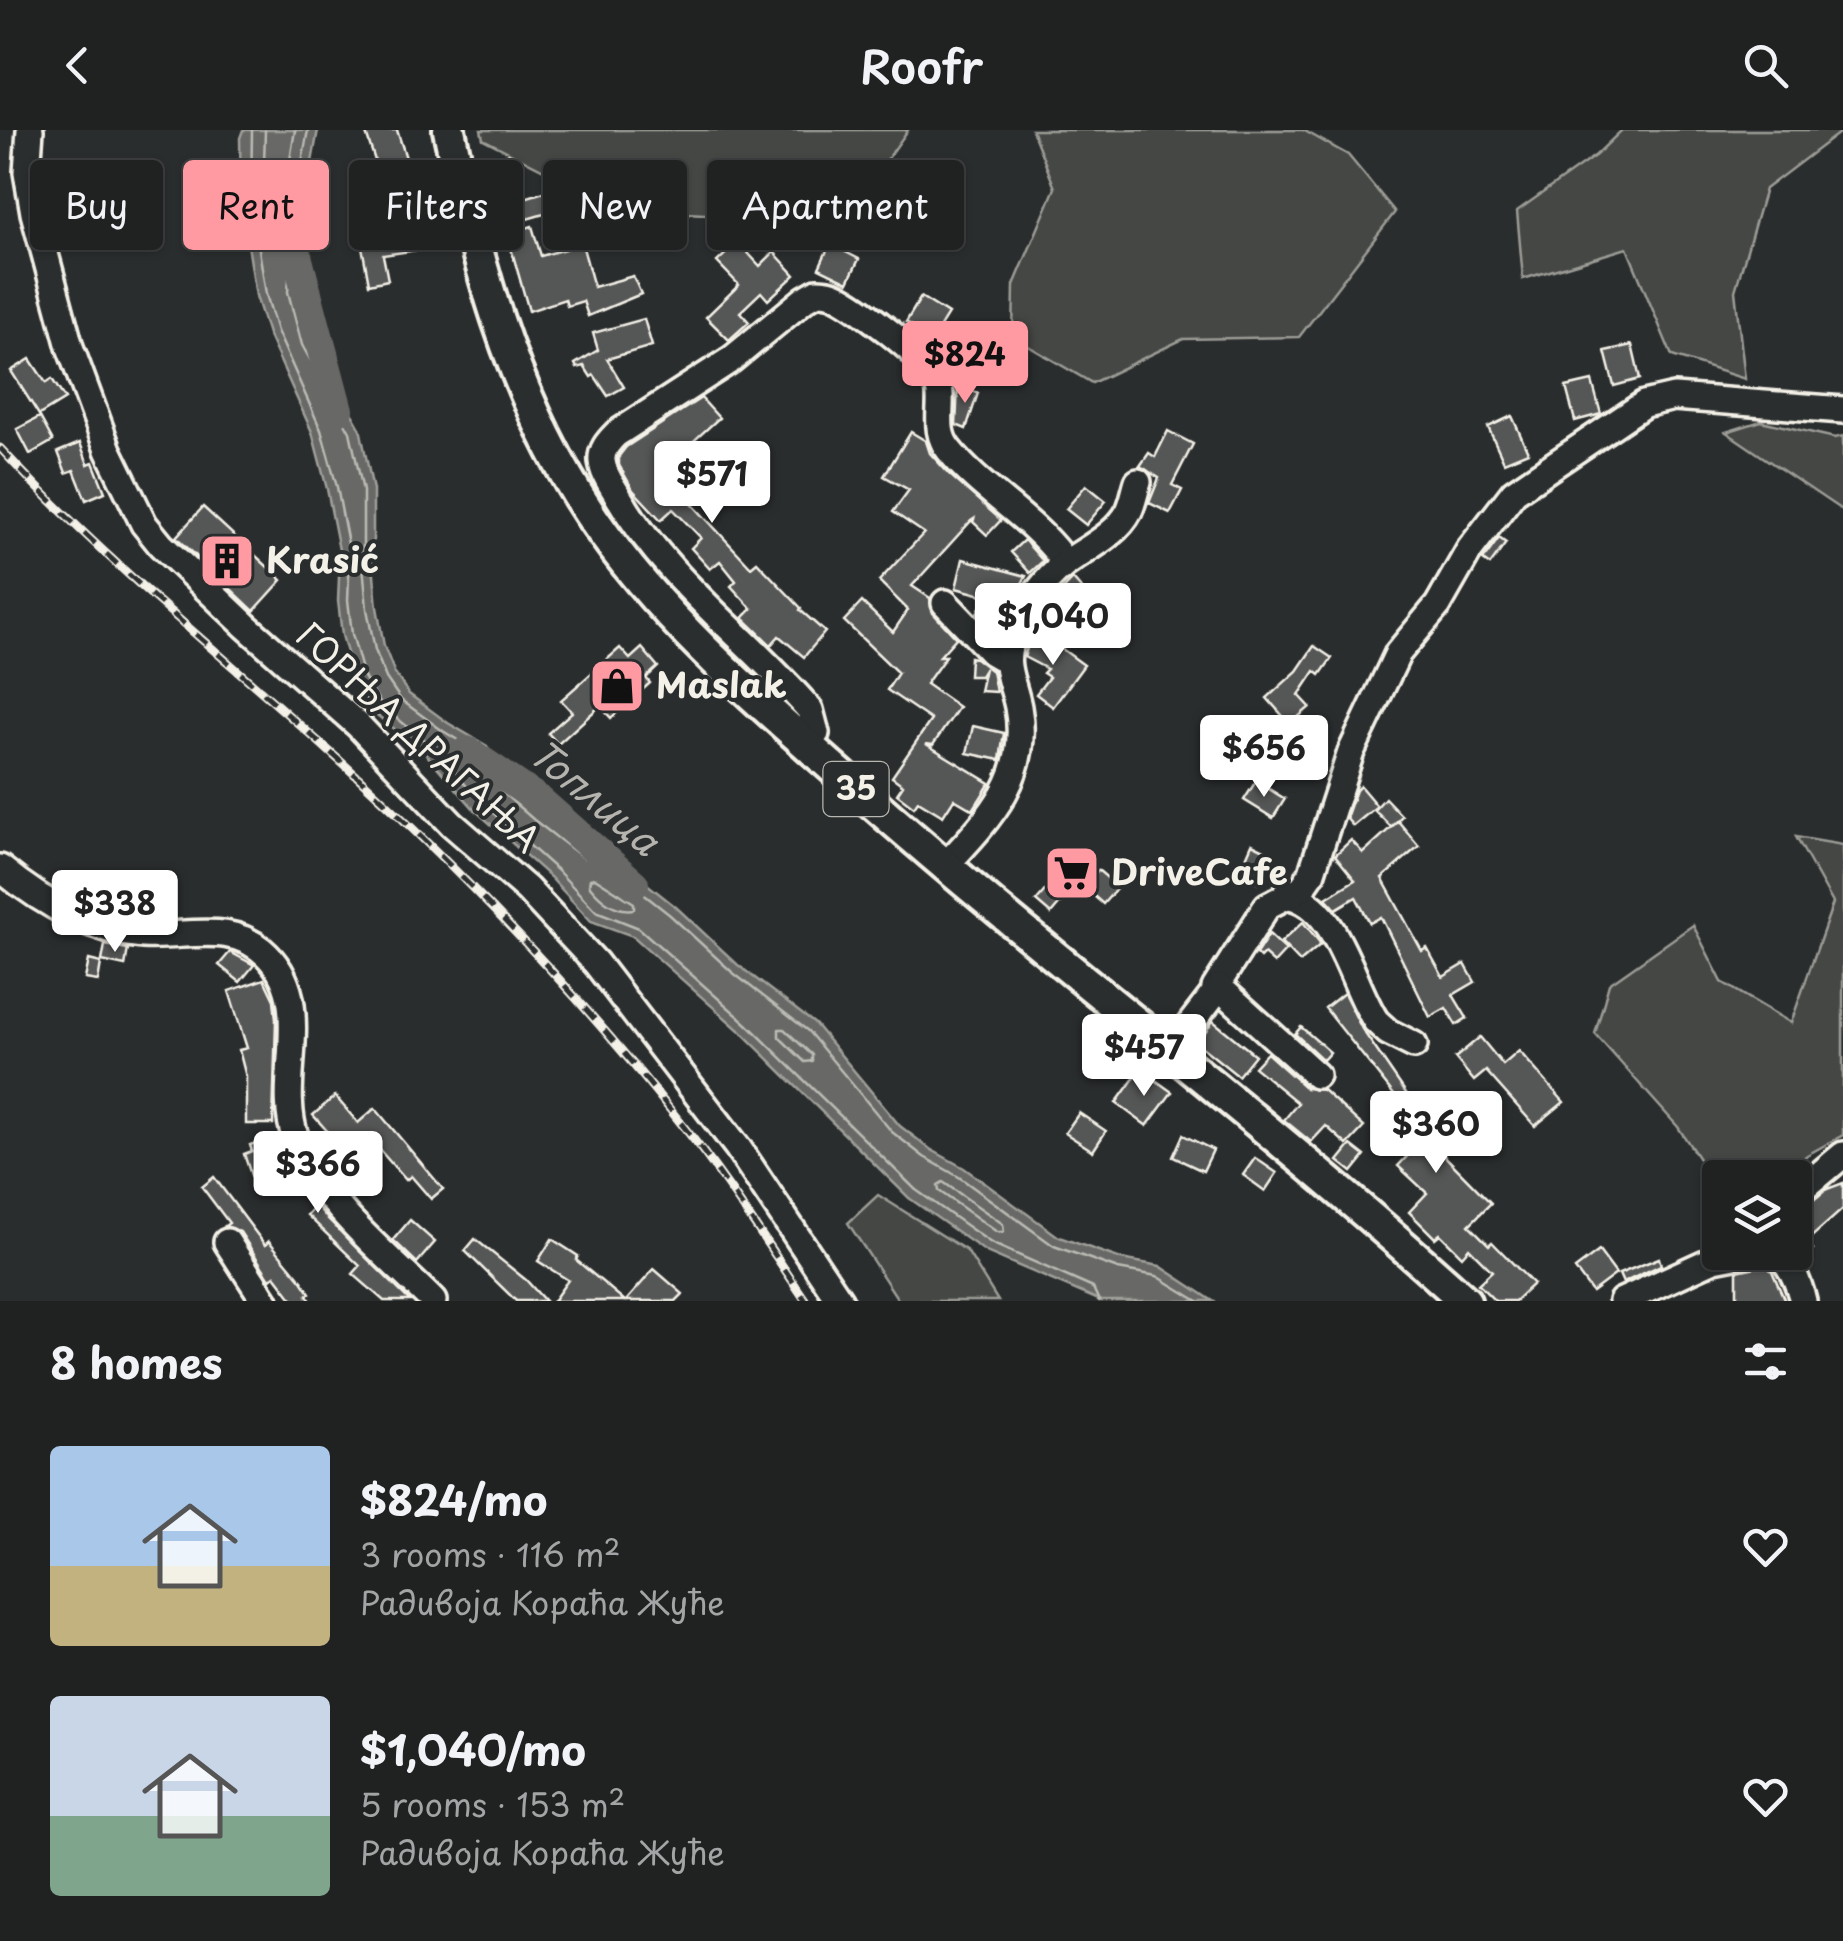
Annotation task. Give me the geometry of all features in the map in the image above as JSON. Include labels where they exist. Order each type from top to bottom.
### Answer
[{"type":"main road","name":"35","points":[[449,130],[483,276],[530,409],[570,483],[618,556],[646,590],[758,702],[944,867],[1170,1051],[1465,1301]]},
{"type":"street","name":"ГОРЊА ДРАГАЊА","points":[[30,130],[27,172],[34,212],[70,347],[108,450],[144,524],[160,545],[246,626],[358,725],[452,824],[527,889],[596,962],[738,1148],[840,1301]]},
{"type":"street","points":[[806,744],[816,733],[810,710],[701,601],[634,523],[602,462],[608,442],[616,434],[732,359],[805,300],[817,292],[837,296],[918,355],[936,376],[942,440],[976,478],[1042,532],[1061,557],[1059,569]]},
{"type":"street","points":[[1170,1051],[1268,906],[1302,888],[1311,876],[1352,752],[1398,653],[1438,605],[1470,549],[1514,492],[1644,404],[1674,397],[1843,410]]},
{"type":"street","points":[[944,867],[978,831],[1016,774],[1022,739],[1018,706],[1004,659],[1014,633],[1034,597],[1059,569],[1118,526],[1129,512],[1138,482]]},
{"type":"street","points":[[945,603],[992,652],[1004,659]]},
{"type":"street","points":[[0,868],[60,910],[92,922],[142,934],[226,934],[246,940],[267,955],[285,979],[290,998],[290,1113],[297,1143],[318,1183],[433,1301]]},
{"type":"street","points":[[1286,895],[1306,900],[1317,911],[1332,932],[1376,1021],[1414,1045]]},
{"type":"street","points":[[1215,988],[1223,988],[1316,1074]]},
{"type":"street","points":[[1812,1181],[1843,1155]]},
{"type":"street","points":[[228,1242],[265,1301]]},
{"type":"street","points":[[1622,1301],[1702,1265]]},
{"type":"street","points":[[1790,1270],[1803,1301]]},
{"type":"shaded area","points":[[481,130],[908,130],[887,160],[707,160],[707,214],[687,213],[687,160],[543,160],[543,170],[483,139]]},
{"type":"shaded area","points":[[1032,130],[1303,130],[1348,155],[1395,212],[1299,337],[1183,339],[1092,383],[1013,337],[1014,285],[1055,188]]},
{"type":"shaded area","points":[[1622,130],[1843,130],[1765,189],[1735,291],[1745,379],[1672,356],[1627,248],[1523,279],[1517,211],[1596,155]]},
{"type":"shaded area","points":[[1761,421],[1835,438],[1843,436],[1843,511],[1726,432]]},
{"type":"shaded area","points":[[1796,837],[1843,845],[1843,1135],[1801,1160],[1702,1160],[1702,1164],[1678,1127],[1595,1034],[1609,984],[1693,925],[1722,982],[1791,1023],[1833,903]]},
{"type":"shaded area","points":[[878,1195],[967,1251],[998,1301],[899,1301],[848,1223]]},
{"type":"water","points":[[243,130],[318,130],[312,160],[240,160]]},
{"type":"water","points":[[249,250],[301,250],[298,289],[311,341],[360,428],[373,490],[373,565],[384,646],[395,674],[409,694],[487,746],[503,780],[540,812],[591,851],[632,872],[738,965],[815,1024],[900,1126],[930,1149],[964,1168],[1059,1237],[1121,1259],[1160,1266],[1213,1301],[1101,1301],[986,1252],[909,1198],[740,1031],[633,936],[591,921],[550,877],[475,810],[424,752],[374,713],[355,681],[342,635],[338,601],[340,555],[312,432],[268,334],[256,296]]},
{"type":"building","points":[[365,130],[397,130],[406,158],[375,160]]},
{"type":"building","points":[[509,154],[510,160],[484,160]]},
{"type":"building","points":[[543,192],[543,214],[527,219],[523,198]]},
{"type":"building","points":[[532,226],[541,256],[562,250],[584,250],[594,287],[633,276],[641,294],[588,316],[583,301],[567,306],[565,299],[529,311],[512,250],[523,250],[523,229]]},
{"type":"building","points":[[363,250],[417,250],[383,255],[388,280],[369,284]]},
{"type":"building","points":[[730,250],[745,250],[760,266],[774,252],[795,275],[768,300],[761,292],[740,312],[749,322],[729,340],[706,317],[739,285],[717,262]]},
{"type":"building","points":[[827,250],[842,250],[859,259],[848,282],[819,268]]},
{"type":"building","points":[[921,297],[948,314],[933,338],[906,322]]},
{"type":"building","points":[[644,319],[652,346],[607,359],[624,387],[608,396],[594,375],[591,377],[584,366],[577,368],[575,364],[598,350],[593,333]]},
{"type":"building","points":[[1632,345],[1640,379],[1614,386],[1605,351]]},
{"type":"building","points":[[30,359],[46,383],[52,379],[65,399],[39,415],[11,371]]},
{"type":"building","points":[[1592,381],[1601,414],[1575,421],[1566,387]]},
{"type":"building","points":[[958,386],[978,393],[966,429],[956,425]]},
{"type":"building","points":[[701,398],[719,418],[686,448],[692,454],[667,477],[751,567],[757,562],[825,632],[804,657],[779,636],[771,645],[743,618],[752,609],[731,586],[736,581],[720,561],[710,569],[691,548],[701,538],[673,509],[661,520],[633,490],[619,465],[619,456],[626,447]]},
{"type":"building","points":[[1512,416],[1528,452],[1504,462],[1488,427]]},
{"type":"building","points":[[40,417],[53,441],[30,454],[17,429]]},
{"type":"building","points":[[1168,431],[1193,444],[1172,485],[1182,490],[1170,513],[1149,503],[1159,478],[1140,466],[1149,453],[1155,457]]},
{"type":"building","points":[[911,432],[926,441],[930,453],[950,475],[1001,520],[987,535],[974,519],[971,521],[912,586],[930,598],[933,613],[956,638],[940,656],[946,656],[926,684],[959,707],[933,745],[926,744],[990,783],[973,810],[954,799],[943,816],[918,801],[914,807],[897,794],[903,785],[892,777],[931,720],[887,690],[898,673],[844,621],[862,602],[893,632],[908,610],[879,581],[924,533],[893,512],[909,490],[884,476]]},
{"type":"building","points":[[80,443],[105,492],[86,500],[74,470],[66,473],[58,452]]},
{"type":"building","points":[[1086,485],[1106,501],[1086,525],[1066,509]]},
{"type":"building","name":"Krasić","points":[[203,507],[282,580],[254,611],[176,537]]},
{"type":"building","points":[[1499,538],[1506,543],[1490,565],[1483,560]]},
{"type":"building","points":[[1024,540],[1043,561],[1030,573],[1011,552]]},
{"type":"building","points":[[963,559],[1026,576],[1001,623],[996,620],[994,624],[977,613],[986,596],[956,588]]},
{"type":"building","points":[[1073,579],[1086,594],[1063,616],[1051,602]]},
{"type":"building","points":[[1032,634],[1084,665],[1053,707],[1036,694],[1049,677],[1043,673],[1047,669],[1024,657]]},
{"type":"building","points":[[1314,646],[1332,658],[1320,675],[1315,671],[1299,695],[1310,707],[1290,724],[1267,698],[1297,671]]},
{"type":"building","points":[[620,648],[630,659],[642,648],[658,667],[646,678],[650,683],[611,718],[600,706],[558,744],[548,733],[572,712],[561,700]]},
{"type":"building","points":[[970,657],[992,671],[996,692],[980,691],[985,668],[980,676],[969,676]]},
{"type":"building","points":[[973,726],[1004,733],[1000,760],[967,753]]},
{"type":"building","points":[[1256,781],[1285,799],[1273,818],[1244,800]]},
{"type":"building","points":[[1360,786],[1377,806],[1353,826],[1346,818]]},
{"type":"building","points":[[1385,798],[1402,816],[1391,827],[1374,810]]},
{"type":"building","points":[[1398,821],[1419,846],[1382,878],[1422,951],[1427,948],[1443,977],[1465,964],[1475,982],[1453,995],[1467,1018],[1456,1025],[1446,1008],[1430,1017],[1381,917],[1370,923],[1356,897],[1336,909],[1326,898],[1355,880],[1335,855],[1351,840],[1363,853]]},
{"type":"building","points":[[1252,844],[1273,854],[1261,883],[1239,874]]},
{"type":"building","points":[[1073,858],[1093,876],[1098,870],[1118,887],[1103,904],[1078,882],[1051,914],[1036,901]]},
{"type":"building","points":[[1303,922],[1321,944],[1300,962],[1281,942]]},
{"type":"building","points":[[1269,934],[1286,950],[1274,963],[1264,954],[1260,958],[1256,954]]},
{"type":"building","points":[[105,945],[128,949],[125,966],[102,961]]},
{"type":"building","points":[[230,952],[254,965],[240,982],[219,965]]},
{"type":"building","points":[[89,960],[101,963],[98,981],[85,979]]},
{"type":"building","points":[[264,979],[274,1000],[276,1020],[273,1124],[246,1124],[246,1077],[239,1050],[247,1048],[229,991]]},
{"type":"building","points":[[1344,993],[1362,1029],[1408,1096],[1401,1101],[1427,1125],[1421,1132],[1491,1203],[1469,1225],[1489,1245],[1492,1242],[1533,1284],[1515,1301],[1495,1301],[1478,1284],[1492,1271],[1469,1248],[1462,1256],[1440,1234],[1435,1238],[1409,1212],[1427,1193],[1398,1166],[1414,1149],[1385,1123],[1389,1118],[1386,1112],[1398,1100],[1325,1008]]},
{"type":"building","points":[[1213,1021],[1255,1055],[1238,1076],[1197,1043]]},
{"type":"building","points":[[1301,1027],[1330,1052],[1323,1060],[1295,1034]]},
{"type":"building","points":[[1480,1037],[1503,1065],[1519,1051],[1564,1102],[1535,1126],[1486,1071],[1474,1081],[1455,1058]]},
{"type":"building","points":[[1267,1053],[1306,1088],[1323,1090],[1364,1127],[1347,1145],[1326,1126],[1311,1142],[1284,1120],[1298,1103],[1254,1067]]},
{"type":"building","points":[[1137,1074],[1150,1084],[1154,1079],[1172,1092],[1147,1126],[1116,1103]]},
{"type":"building","points":[[335,1096],[358,1123],[375,1108],[443,1189],[431,1199],[411,1176],[406,1180],[376,1146],[356,1163],[313,1115]]},
{"type":"building","points":[[1079,1113],[1106,1131],[1093,1151],[1065,1133]]},
{"type":"building","points":[[1183,1135],[1213,1150],[1203,1171],[1173,1157]]},
{"type":"building","points":[[271,1138],[278,1157],[285,1154],[307,1194],[326,1217],[410,1301],[384,1301],[353,1274],[360,1266],[307,1215],[315,1206],[288,1182],[268,1189],[263,1174],[252,1178],[244,1154],[252,1151],[250,1145]]},
{"type":"building","points":[[1351,1145],[1365,1156],[1352,1172],[1338,1161]]},
{"type":"building","points":[[1255,1158],[1277,1173],[1265,1191],[1243,1175]]},
{"type":"building","points":[[214,1177],[265,1245],[269,1241],[302,1281],[311,1301],[294,1301],[275,1276],[270,1279],[240,1232],[225,1226],[229,1223],[202,1187]]},
{"type":"building","points":[[1843,1183],[1843,1209],[1812,1236],[1812,1201]]},
{"type":"building","points":[[410,1220],[435,1242],[417,1263],[393,1240]]},
{"type":"building","points":[[475,1239],[526,1280],[545,1301],[516,1301],[465,1251]]},
{"type":"building","points":[[552,1239],[578,1256],[576,1260],[625,1301],[553,1301],[568,1280],[538,1261]]},
{"type":"building","points":[[1599,1251],[1616,1274],[1592,1292],[1575,1269]]},
{"type":"building","points":[[1659,1258],[1661,1265],[1623,1283],[1619,1274]]},
{"type":"building","points":[[654,1269],[683,1294],[676,1301],[626,1301]]},
{"type":"building","points":[[1771,1270],[1785,1301],[1737,1301],[1737,1271]]},
{"type":"waterway","name":"Топлица","points":[[295,250],[338,410]]},
{"type":"waterway","name":"Топлица","points":[[467,751],[539,800],[634,884]]},
{"type":"railway","points":[[0,448],[152,596],[365,783],[519,937],[586,1009],[680,1122],[806,1301]]},
{"type":"place","name":"Krasić","points":[[227,561]]},
{"type":"place","name":"Maslak","points":[[617,686]]},
{"type":"place","name":"DriveCafe","points":[[1072,873]]}]
